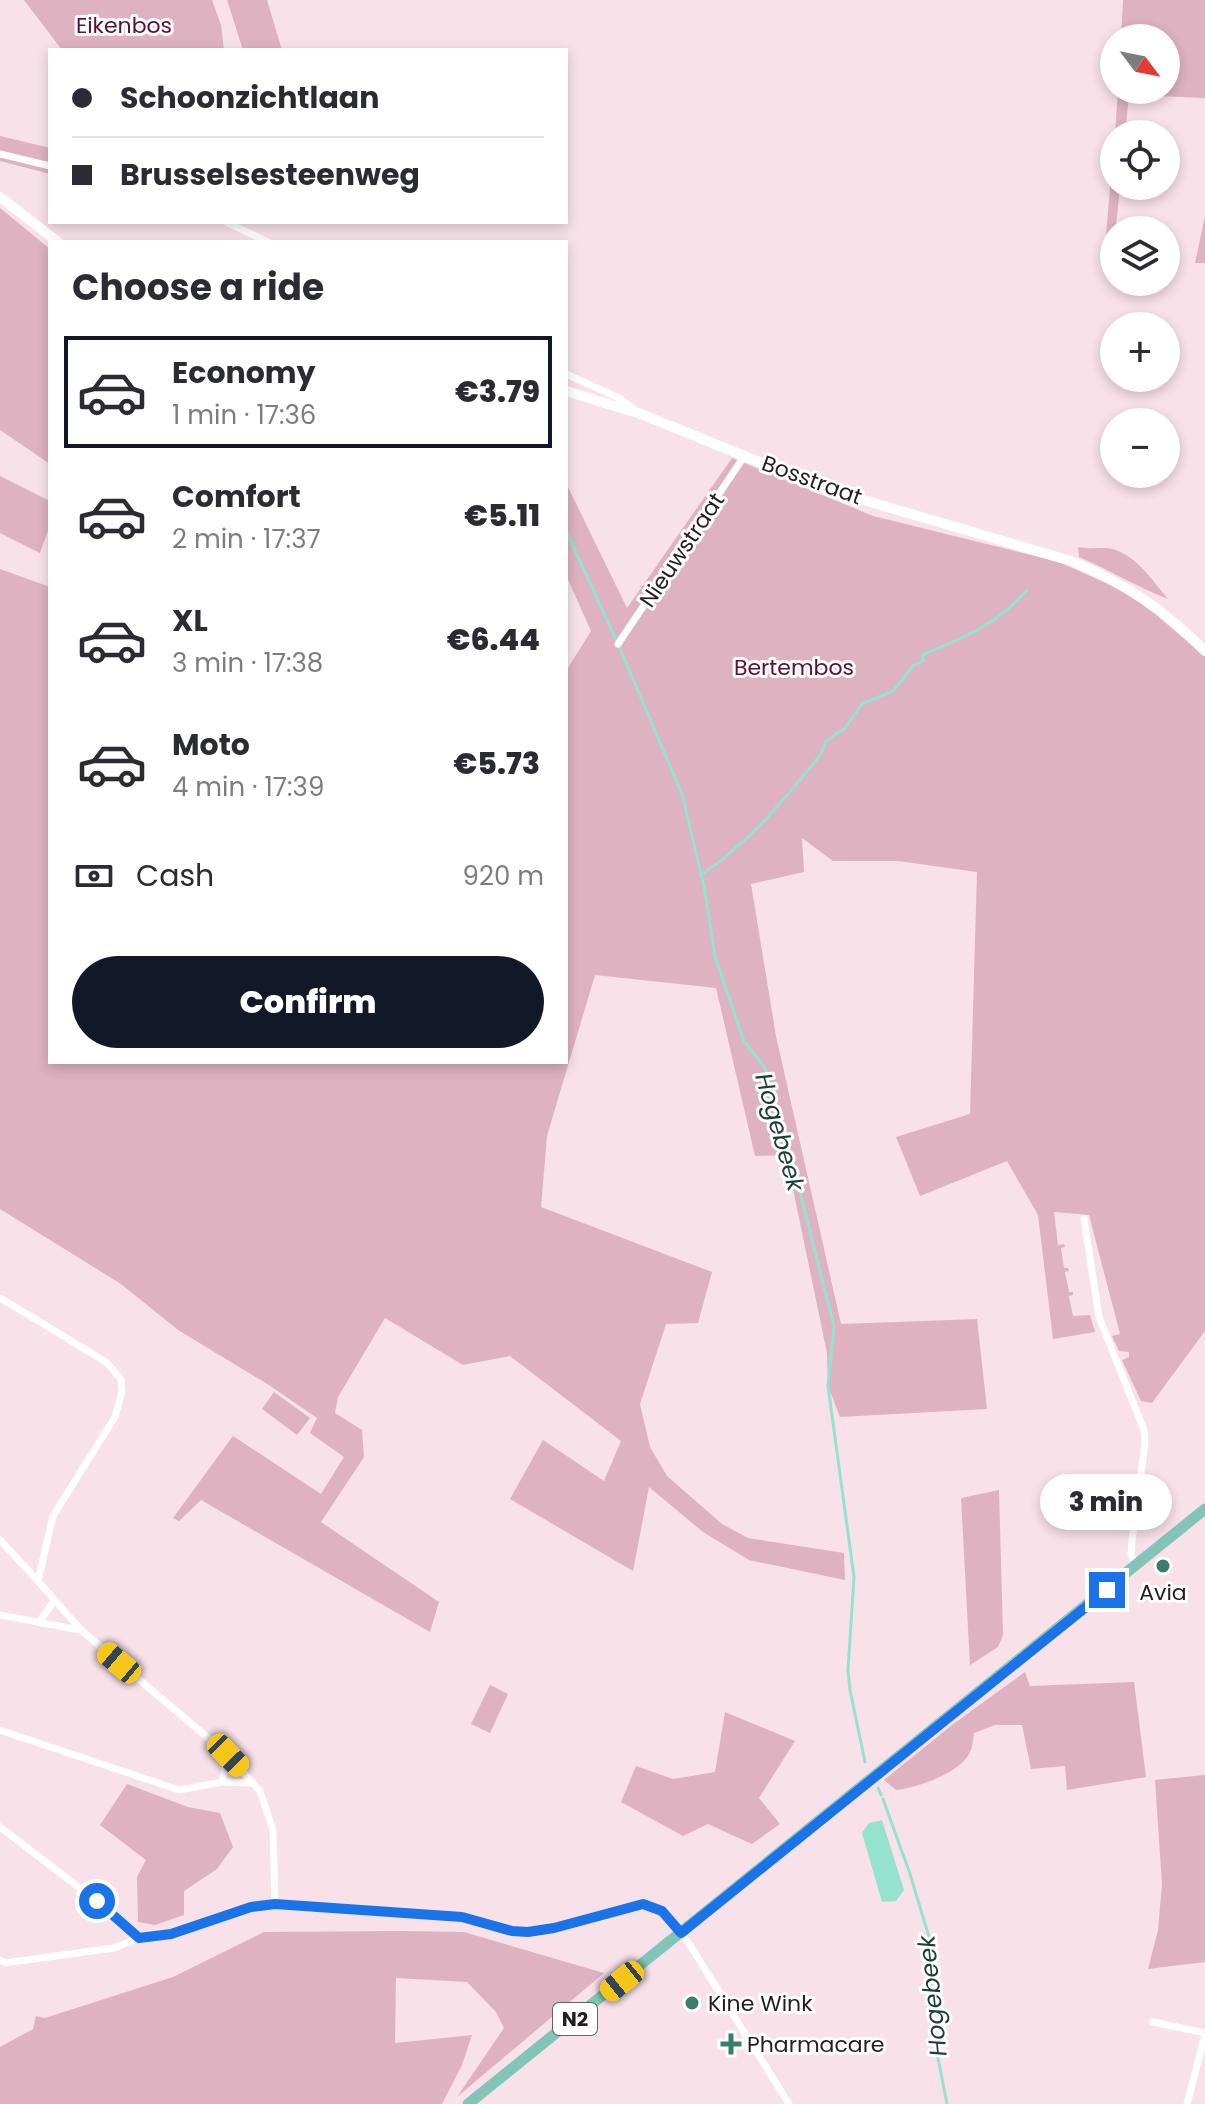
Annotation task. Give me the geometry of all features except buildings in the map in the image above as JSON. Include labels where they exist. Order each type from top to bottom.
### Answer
[{"type":"main road","name":"N2","points":[[468,2104],[1205,1509]]},
{"type":"street","points":[[0,154],[48,166]]},
{"type":"street","points":[[0,197],[55,240]]},
{"type":"street","points":[[230,224],[264,240]]},
{"type":"street","points":[[568,375],[621,399],[641,414]]},
{"type":"street","name":"Bosstraat","points":[[568,392],[641,414],[823,488],[1061,558],[1106,575],[1152,603],[1205,651]]},
{"type":"street","name":"Nieuwstraat","points":[[618,644],[745,455]]},
{"type":"street","points":[[1084,1219],[1099,1317],[1144,1430],[1145,1444],[1131,1555],[1137,1565]]},
{"type":"street","points":[[0,1298],[106,1362],[121,1379],[122,1391],[115,1417],[53,1516],[38,1581]]},
{"type":"street","points":[[0,1540],[81,1630],[228,1755],[253,1783],[267,1805],[273,1830],[275,1904]]},
{"type":"street","points":[[39,1622],[54,1601]]},
{"type":"street","points":[[0,1615],[81,1630]]},
{"type":"street","points":[[0,1730],[179,1790],[222,1782],[253,1783]]},
{"type":"street","points":[[222,1782],[228,1755]]},
{"type":"street","points":[[0,1827],[119,1918],[139,1938]]},
{"type":"street","points":[[0,1960],[5,1963],[114,1948],[139,1938],[171,1934],[251,1907],[275,1904],[462,1917],[512,1931],[528,1932],[643,1904],[662,1911],[681,1933],[789,2104]]},
{"type":"street","points":[[1153,2022],[1205,2034],[1187,2104]]},
{"type":"green space","name":"Eikenbos","points":[[24,0],[212,0],[221,25],[224,48],[60,48]]},
{"type":"green space","points":[[227,0],[267,0],[281,48],[242,48]]},
{"type":"green space","points":[[1123,0],[1205,0],[1205,98],[1180,97],[1180,24],[1122,24]]},
{"type":"green space","points":[[1117,104],[1128,104],[1126,120],[1116,120]]},
{"type":"green space","points":[[0,136],[48,148],[48,173],[0,161]]},
{"type":"green space","points":[[1109,200],[1119,200],[1117,216],[1108,216]]},
{"type":"green space","points":[[0,208],[48,247],[48,463],[0,430]]},
{"type":"green space","points":[[1205,216],[1205,263],[1195,263]]},
{"type":"green space","name":"Bertembos","points":[[732,458],[873,516],[1059,562],[1117,588],[1145,605],[1205,657],[1205,1331],[1152,1403],[1141,1401],[1122,1360],[1129,1357],[1129,1352],[1119,1351],[1112,1336],[1120,1334],[1089,1215],[1054,1212],[1058,1245],[1064,1244],[1065,1247],[1061,1248],[1064,1268],[1069,1271],[1065,1272],[1069,1292],[1073,1292],[1069,1296],[1073,1316],[1090,1315],[1095,1332],[1053,1339],[1038,1215],[1007,1161],[920,1196],[896,1137],[970,1114],[977,872],[898,861],[833,861],[802,838],[804,872],[751,884],[776,1036],[841,1324],[977,1319],[987,1409],[840,1417],[828,1386],[827,1353],[786,1155],[755,1156],[716,988],[595,975],[547,1136],[541,1207],[712,1272],[698,1323],[666,1324],[640,1404],[650,1447],[667,1476],[722,1524],[748,1538],[844,1553],[845,1580],[749,1560],[703,1532],[649,1487],[633,1571],[510,1499],[543,1440],[604,1481],[621,1441],[510,1356],[463,1365],[385,1318],[338,1397],[335,1413],[362,1430],[364,1457],[321,1522],[439,1602],[430,1632],[201,1500],[179,1521],[173,1518],[233,1436],[321,1494],[344,1457],[310,1433],[317,1418],[178,1330],[121,1284],[0,1209],[0,569],[48,586],[48,1064],[568,1064],[568,668],[591,631],[568,579],[568,487],[627,608]]},
{"type":"green space","points":[[0,476],[48,500],[48,531],[40,553],[0,533]]},
{"type":"green space","points":[[1078,547],[1112,549],[1131,558],[1168,599],[1079,557]]},
{"type":"green space","points":[[274,1392],[310,1418],[297,1435],[262,1409]]},
{"type":"green space","points":[[999,1490],[1003,1635],[998,1647],[970,1665],[961,1498]]},
{"type":"green space","points":[[1025,1672],[1030,1686],[1134,1682],[1146,1777],[1067,1790],[1065,1766],[1031,1769],[1022,1725],[995,1725],[974,1733],[972,1748],[965,1760],[948,1773],[896,1790],[884,1780],[952,1725]]},
{"type":"green space","points":[[490,1685],[508,1694],[490,1733],[471,1724]]},
{"type":"green space","points":[[725,1712],[795,1741],[759,1798],[780,1824],[752,1844],[708,1824],[683,1836],[621,1802],[636,1766],[673,1779],[715,1772]]},
{"type":"green space","points":[[1205,1775],[1205,1962],[1148,1969],[1158,1930],[1162,1884],[1155,1780]]},
{"type":"green space","points":[[127,1784],[188,1807],[220,1813],[233,1847],[217,1869],[184,1891],[184,1915],[155,1925],[138,1922],[137,1877],[146,1860],[100,1825]]},
{"type":"green space","points":[[264,1932],[464,1932],[604,1973],[457,2097],[504,2028],[496,2012],[467,1982],[396,1978],[395,2043],[472,2035],[462,2065],[442,2104],[0,2104],[0,2047],[33,2029],[36,2016],[45,2018],[173,1977]]},
{"type":"shaded area","points":[[882,1820],[904,1890],[896,1901],[882,1902],[862,1833],[869,1823]]},
{"type":"waterway","name":"Hogebeek","points":[[568,535],[682,794],[704,886],[715,957],[744,1041],[765,1068],[834,1326],[828,1386],[854,1577],[848,1670],[865,1762]]},
{"type":"waterway","points":[[701,875],[735,849],[766,819],[821,754],[826,741],[845,728],[862,704],[893,691],[914,665],[923,661],[922,655],[992,621],[1027,590]]},
{"type":"waterway","name":"Hogebeek","points":[[878,1788],[881,1795]]},
{"type":"waterway","name":"Hogebeek","points":[[883,1799],[932,1947],[933,1972],[928,2007],[947,2104]]},
{"type":"place","name":"Avia","points":[[1163,1566]]},
{"type":"place","name":"Kine Wink","points":[[692,2003]]},
{"type":"place","name":"Pharmacare","points":[[731,2044]]},
{"type":"route","points":[[97,1901],[139,1938],[171,1934],[251,1907],[275,1904],[462,1917],[512,1931],[528,1932],[643,1904],[662,1911],[681,1933],[1107,1590]]}]
